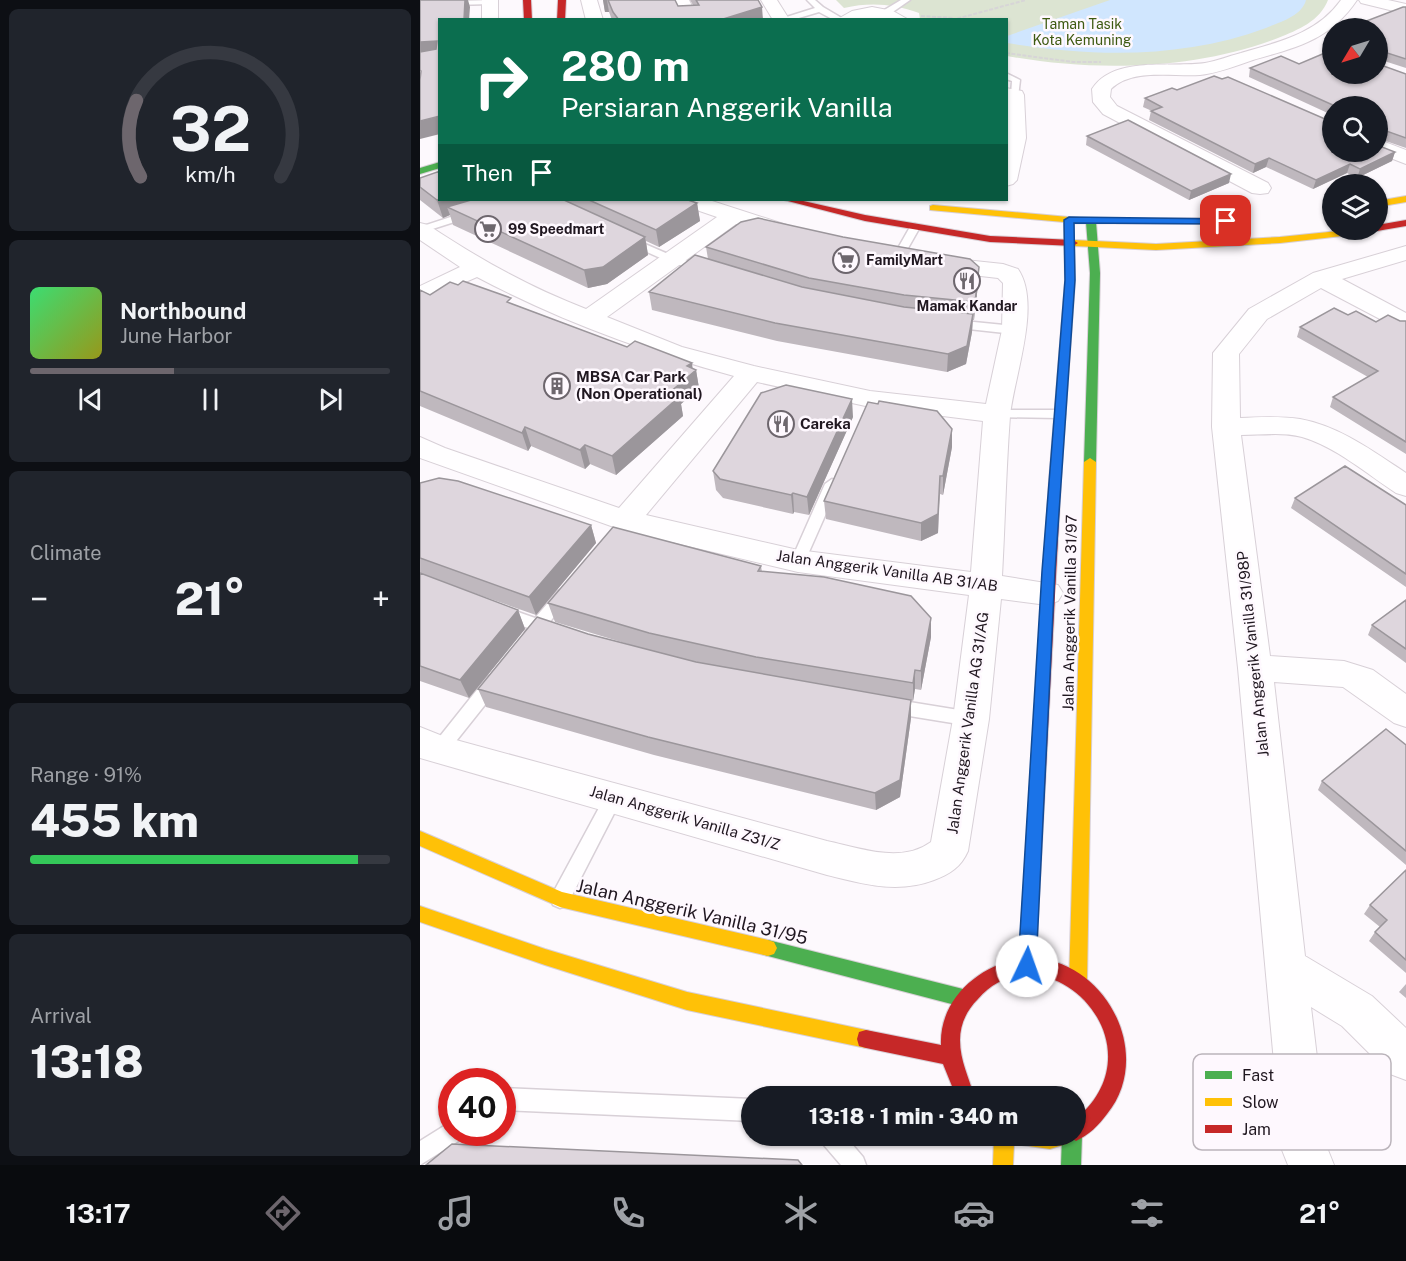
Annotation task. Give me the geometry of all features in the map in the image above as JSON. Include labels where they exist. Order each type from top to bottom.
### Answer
[{"type":"street","points":[[527,0],[528,18]]},
{"type":"street","points":[[561,18],[562,0]]},
{"type":"street","points":[[590,0],[594,18]]},
{"type":"street","points":[[681,0],[690,18]]},
{"type":"street","points":[[769,0],[780,18]]},
{"type":"street","points":[[1260,188],[1110,110],[1102,103],[1100,94],[1103,86],[1115,78],[1153,72],[1208,68],[1315,40],[1341,14],[1349,0]]},
{"type":"street","points":[[1367,0],[1406,9]]},
{"type":"street","points":[[490,1],[490,18]]},
{"type":"street","points":[[848,18],[861,14],[894,17]]},
{"type":"street","points":[[1208,68],[1239,82]]},
{"type":"street","points":[[1008,163],[1011,138],[1011,94]]},
{"type":"street","points":[[1388,150],[1406,158]]},
{"type":"street","points":[[420,171],[438,166]]},
{"type":"street","points":[[1388,202],[1406,199]]},
{"type":"street","points":[[693,201],[733,216],[810,239]]},
{"type":"street","points":[[793,201],[865,218],[990,239],[1156,247],[1322,235]]},
{"type":"street","points":[[924,207],[1091,222],[1237,220]]},
{"type":"street","points":[[590,318],[733,216]]},
{"type":"street","name":"Jalan Anggerik Vanilla 31/97","points":[[1027,966],[1047,593],[1070,280],[1069,220]]},
{"type":"street","name":"Jalan Anggerik Vanilla 31/97","points":[[1078,983],[1095,273],[1091,222]]},
{"type":"street","points":[[1388,226],[1406,223]]},
{"type":"street","points":[[420,230],[477,268],[530,296],[673,352],[868,404],[997,414]]},
{"type":"street","points":[[990,239],[1043,256]]},
{"type":"street","points":[[1095,273],[1130,254],[1156,247]]},
{"type":"street","name":"Jalan Anggerik Vanilla 31/98P","points":[[1296,1054],[1255,668],[1226,427],[1226,353],[1258,314],[1321,278],[1406,253]]},
{"type":"street","name":"Jalan Anggerik Vanilla AG 31/AG","points":[[887,255],[929,263],[1003,271],[1010,274],[1015,283],[1014,330],[997,414],[986,586],[971,719],[949,851]]},
{"type":"street","points":[[420,295],[477,268]]},
{"type":"street","points":[[1056,268],[1070,280]]},
{"type":"street","points":[[1321,278],[1406,323]]},
{"type":"street","points":[[621,525],[751,373]]},
{"type":"street","points":[[1226,427],[1289,427],[1309,430],[1326,437],[1406,486]]},
{"type":"street","name":"Jalan Anggerik Vanilla AB 31/AB","points":[[425,456],[621,525],[798,561],[1047,593]]},
{"type":"street","points":[[1255,668],[1344,674],[1361,680],[1406,713]]},
{"type":"street","name":"Jalan Anggerik Vanilla Z31/Z","points":[[429,746],[827,858],[880,868],[906,870],[925,866],[949,851]]},
{"type":"street","name":"Jalan Anggerik Vanilla 31/95","points":[[420,838],[560,899],[730,938],[963,998]]},
{"type":"street","points":[[420,914],[545,957],[687,1001],[949,1056]]},
{"type":"street","points":[[959,1086],[949,1056],[949,1035],[954,1016],[963,998],[981,981],[1003,970],[1027,966],[1062,974],[1078,983],[1097,1000],[1111,1023],[1118,1048],[1118,1074],[1109,1098],[1094,1119],[1086,1124]]},
{"type":"street","points":[[1287,968],[1357,1011],[1406,1058]]},
{"type":"street","points":[[1003,1165],[1004,1146]]},
{"type":"street","points":[[1071,1146],[1071,1165]]},
{"type":"street","name":"Jalan Anggerik Vanilla 31/98P","points":[[1305,1150],[1311,1165]]},
{"type":"lane","points":[[811,0],[820,9],[838,18]]},
{"type":"lane","points":[[894,17],[906,0]]},
{"type":"lane","points":[[420,4],[490,1]]},
{"type":"lane","points":[[788,18],[820,9]]},
{"type":"lane","points":[[1008,76],[1016,80],[1011,94]]},
{"type":"lane","points":[[420,230],[482,210]]},
{"type":"lane","points":[[887,255],[915,227]]},
{"type":"lane","points":[[618,234],[671,260],[716,273]]},
{"type":"lane","points":[[937,322],[1014,330]]},
{"type":"lane","points":[[997,414],[1059,414]]},
{"type":"lane","points":[[798,561],[837,474]]},
{"type":"lane","points":[[524,644],[574,582]]},
{"type":"lane","points":[[486,606],[538,626],[561,632]]},
{"type":"lane","points":[[429,746],[502,670]]},
{"type":"lane","points":[[871,703],[971,719]]},
{"type":"lane","points":[[560,899],[613,798]]},
{"type":"lane","points":[[516,1100],[741,1110]]},
{"type":"lane","points":[[420,1154],[438,1142]]},
{"type":"lane","points":[[839,1146],[855,1165]]},
{"type":"path","points":[[957,18],[1026,0]]},
{"type":"path","points":[[894,17],[923,18]]},
{"type":"green space","name":"Taman Tasik Kota Kemuning","points":[[836,0],[1328,0],[1320,14],[1308,24],[1293,32],[1246,49],[1179,62],[1109,66],[1008,56],[1008,18],[920,18],[919,13],[882,5],[844,8]]},
{"type":"water","points":[[1110,0],[1306,0],[1304,6],[1295,14],[1266,28],[1234,38],[1170,50],[1105,53],[1072,51],[1008,43],[1008,36]]},
{"type":"building","points":[[420,0],[465,0],[464,18],[438,18],[438,116],[420,121],[420,52],[436,49],[437,41],[420,42]]},
{"type":"building","points":[[608,0],[675,0],[678,6],[699,5],[696,0],[758,0],[762,7],[726,18],[618,18]]},
{"type":"building","points":[[1406,7],[1406,59],[1388,53],[1388,18],[1374,18]]},
{"type":"building","points":[[1322,54],[1322,84],[1388,84],[1388,68],[1406,74],[1406,138],[1388,132],[1388,96],[1322,96],[1322,100],[1250,68],[1281,56],[1299,64]]},
{"type":"building","points":[[1214,76],[1222,79],[1228,77],[1322,118],[1322,162],[1374,162],[1360,169],[1350,164],[1329,174],[1322,174],[1322,177],[1316,180],[1269,158],[1255,164],[1151,111],[1162,107],[1145,98],[1172,88],[1177,90]]},
{"type":"building","points":[[1128,120],[1231,174],[1191,191],[1087,136]]},
{"type":"building","points":[[438,172],[438,200],[420,187],[420,178]]},
{"type":"building","points":[[468,201],[566,201],[645,237],[603,267],[584,270],[447,207]]},
{"type":"building","points":[[591,201],[691,201],[697,203],[656,230]]},
{"type":"building","points":[[758,218],[843,237],[970,259],[979,267],[975,302],[904,295],[809,278],[706,247],[741,222]]},
{"type":"building","points":[[695,255],[802,287],[904,307],[973,314],[967,346],[948,354],[775,323],[649,292]]},
{"type":"building","name":"MBSA Car Park (Non Operational)","points":[[463,281],[511,298],[507,302],[627,347],[635,341],[692,363],[687,366],[696,370],[669,393],[679,397],[612,456],[585,445],[580,450],[525,427],[522,433],[420,391],[420,290],[430,295],[450,282],[458,285]]},
{"type":"building","points":[[1334,308],[1348,315],[1356,311],[1376,322],[1388,315],[1400,321],[1406,321],[1406,442],[1333,397],[1378,371],[1300,327]]},
{"type":"building","points":[[786,385],[852,399],[807,497],[720,479],[713,471],[761,393]]},
{"type":"building","points":[[879,401],[937,411],[952,429],[943,476],[940,476],[938,514],[921,523],[824,501],[868,402],[878,404]]},
{"type":"building","points":[[1345,466],[1406,505],[1406,574],[1295,498]]},
{"type":"building","points":[[439,478],[458,481],[591,525],[529,597],[420,558],[420,483]]},
{"type":"building","points":[[613,527],[761,566],[758,571],[824,577],[911,596],[931,618],[921,671],[915,670],[913,683],[756,657],[649,633],[548,603]]},
{"type":"building","points":[[420,573],[518,610],[460,680],[420,666]]},
{"type":"building","points":[[1406,600],[1406,649],[1372,625]]},
{"type":"building","points":[[537,617],[588,634],[696,662],[911,700],[900,780],[875,793],[648,737],[478,689]]},
{"type":"building","points":[[1386,729],[1406,745],[1406,851],[1322,781]]},
{"type":"building","points":[[1406,870],[1406,960],[1375,932],[1387,920],[1370,905]]},
{"type":"building","points":[[450,1146],[495,1146],[798,1160],[802,1165],[426,1165]]},
{"type":"traffic: fast","points":[[420,171],[438,166]]},
{"type":"traffic: fast","points":[[1090,462],[1095,273],[1091,222]]},
{"type":"traffic: fast","points":[[768,948],[963,998]]},
{"type":"traffic: fast","points":[[1071,1165],[1072,1146]]},
{"type":"traffic: slow","points":[[1388,202],[1406,199]]},
{"type":"traffic: slow","points":[[933,208],[1091,222],[1226,221]]},
{"type":"traffic: slow","points":[[1055,481],[1070,281],[1069,220]]},
{"type":"traffic: slow","points":[[1073,243],[1156,247],[1322,235]]},
{"type":"traffic: slow","points":[[1078,983],[1090,462]]},
{"type":"traffic: slow","points":[[420,838],[560,899],[768,948]]},
{"type":"traffic: slow","points":[[420,914],[545,957],[687,1001],[866,1039]]},
{"type":"traffic: slow","points":[[1003,1165],[1004,1146]]},
{"type":"traffic: jam","points":[[527,0],[528,18]]},
{"type":"traffic: jam","points":[[561,18],[562,0]]},
{"type":"traffic: jam","points":[[793,201],[865,218],[990,239],[1073,243]]},
{"type":"traffic: jam","points":[[1388,226],[1406,223]]},
{"type":"traffic: jam","points":[[1027,966],[1055,481]]},
{"type":"traffic: jam","points":[[961,1086],[952,1062],[950,1037],[954,1018],[963,1001],[976,987],[1009,969],[1028,966],[1055,970],[1073,980],[1093,998],[1106,1015],[1114,1033],[1118,1051],[1118,1069],[1113,1086],[1105,1102],[1086,1122]]},
{"type":"traffic: jam","points":[[866,1039],[949,1056]]},
{"type":"place","name":"99 Speedmart","points":[[488,229]]},
{"type":"place","name":"FamilyMart","points":[[846,260]]},
{"type":"place","name":"Mamak Kandar","points":[[967,281]]},
{"type":"place","name":"MBSA Car Park (Non Operational)","points":[[557,386]]},
{"type":"place","name":"Careka","points":[[781,424]]},
{"type":"route","points":[[1027,966],[1049,571],[1070,280],[1069,220],[1173,223],[1226,221]]}]
